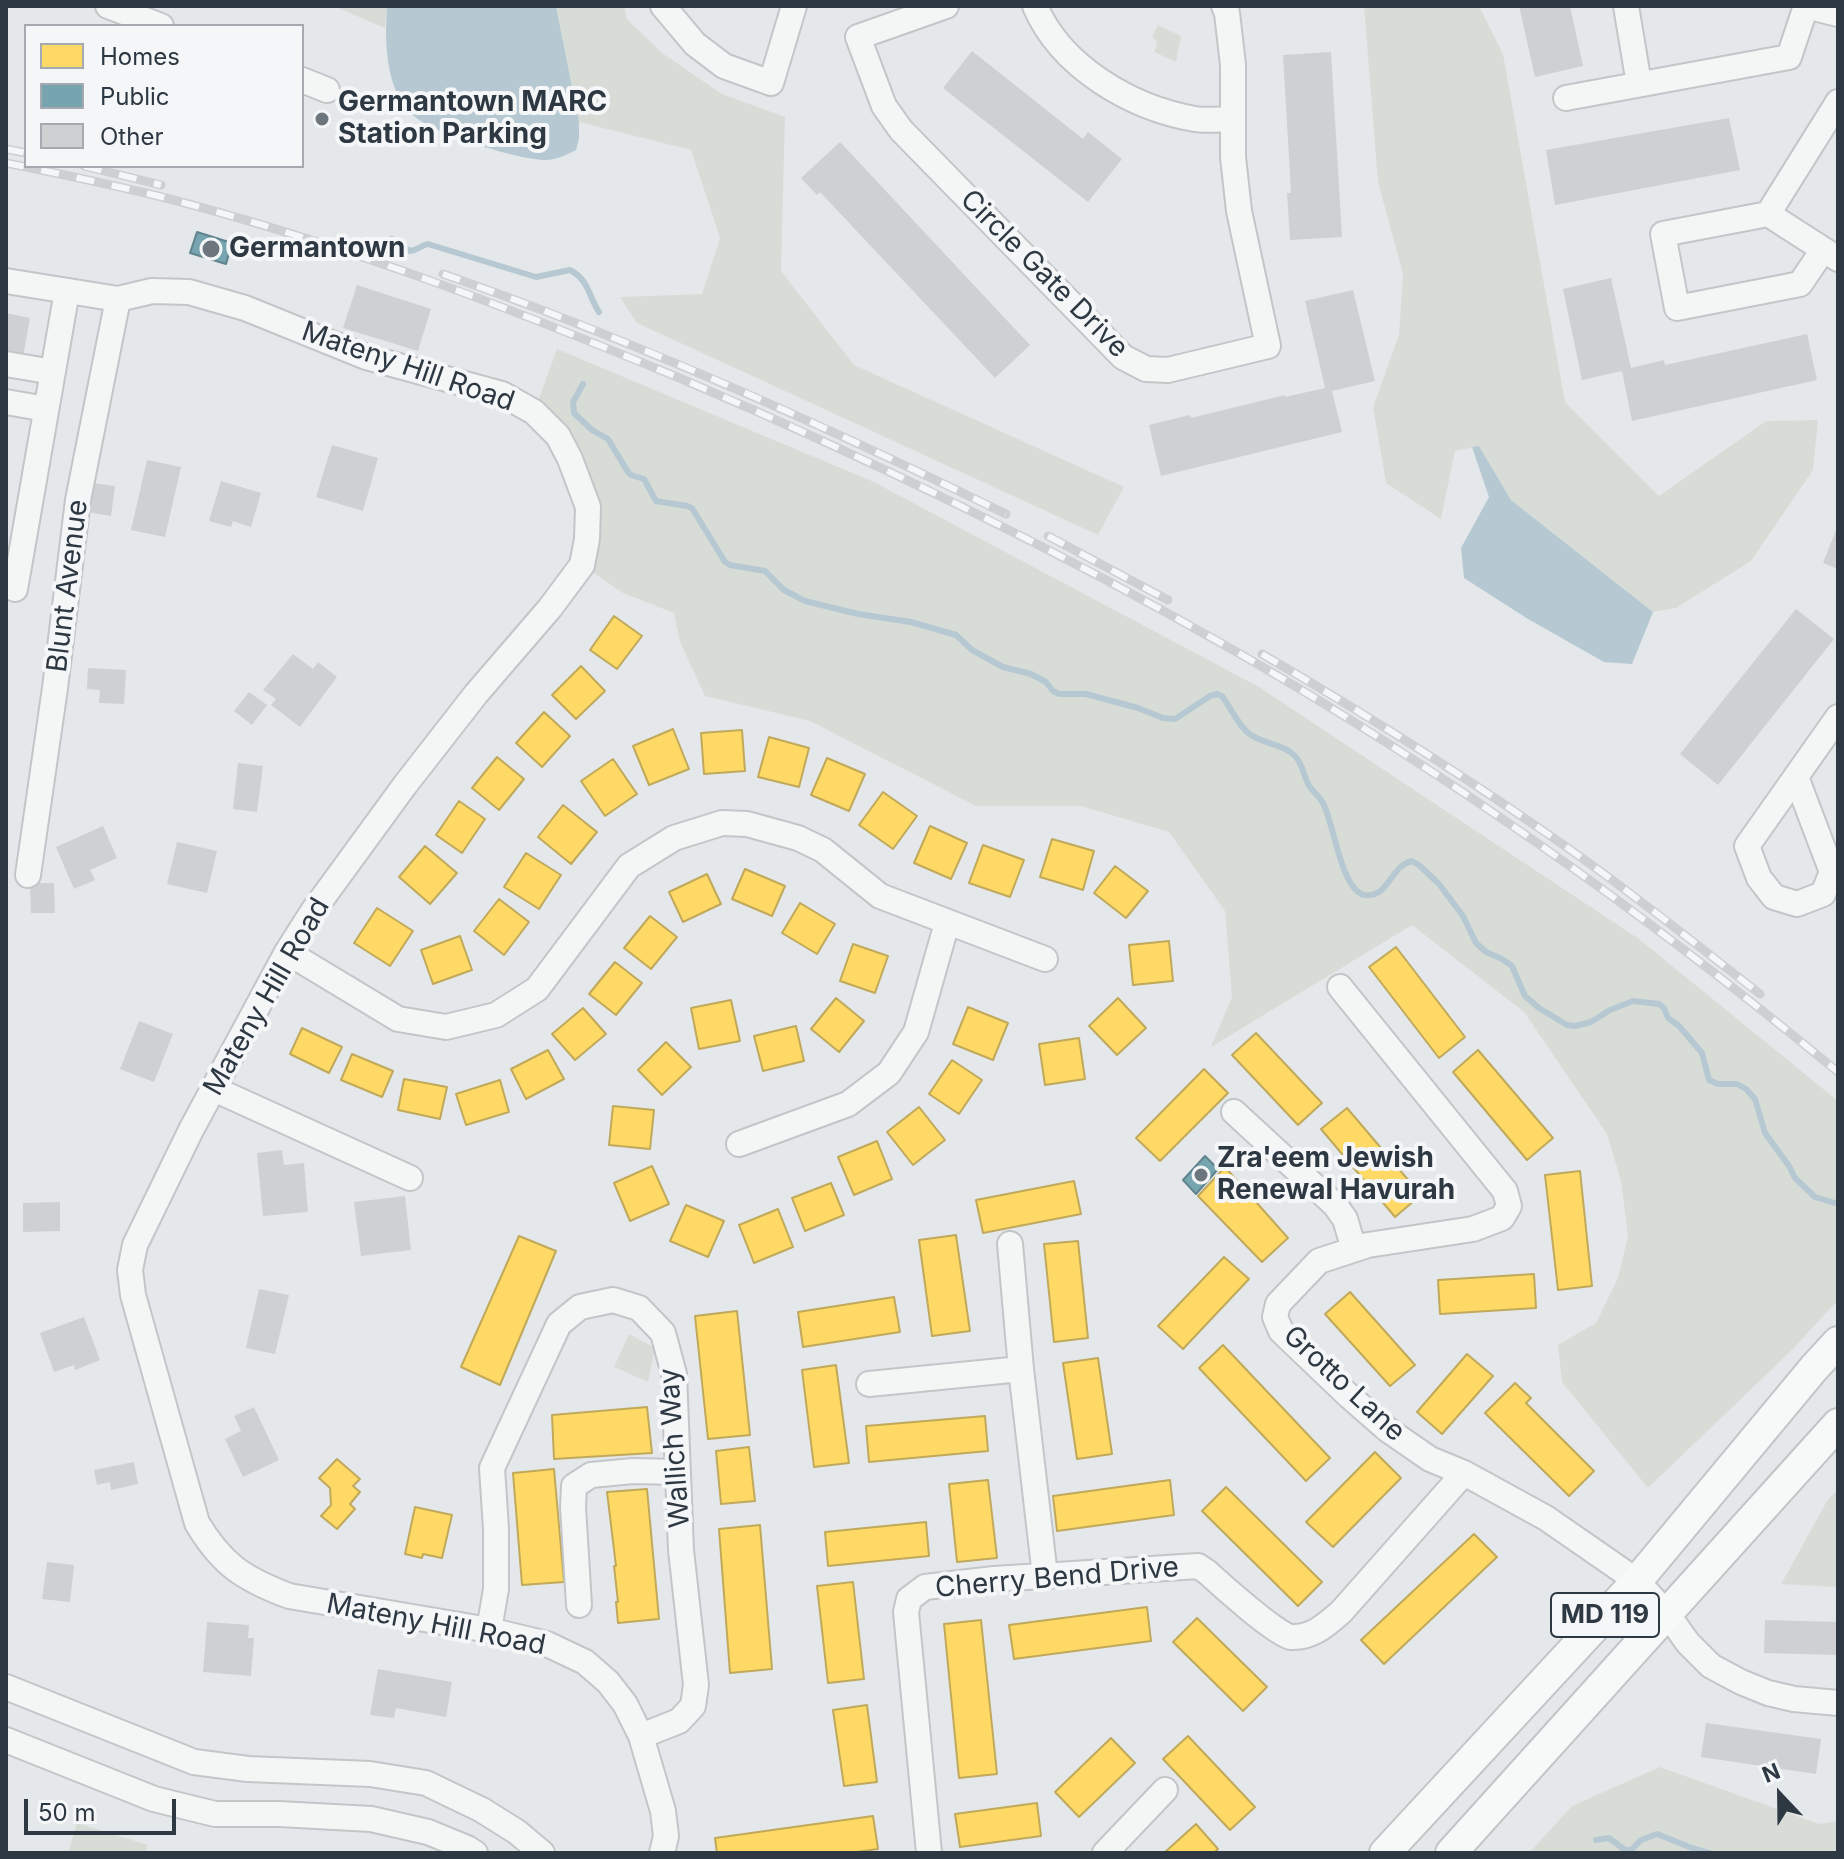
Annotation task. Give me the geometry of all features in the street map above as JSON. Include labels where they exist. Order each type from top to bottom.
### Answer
[{"type":"main road","name":"MD 119","points":[[1385,1853],[1637,1581],[1838,1342]]},
{"type":"main road","name":"MD 119","points":[[1451,1853],[1838,1424]]},
{"type":"street","points":[[108,6],[156,24]]},
{"type":"street","points":[[663,6],[695,44],[724,66],[771,83],[794,6]]},
{"type":"street","name":"Circle Gate Drive","points":[[946,6],[858,37],[884,106],[901,130],[1123,357],[1146,369],[1168,370],[1268,346],[1239,211],[1233,157],[1233,65],[1224,6]]},
{"type":"street","points":[[1035,6],[1042,23],[1061,49],[1094,76],[1126,96],[1162,111],[1198,120],[1232,119]]},
{"type":"street","points":[[1626,6],[1639,84]]},
{"type":"street","points":[[1566,98],[1789,57],[1805,6],[1838,14]]},
{"type":"street","points":[[304,81],[327,90]]},
{"type":"street","points":[[1768,214],[1838,102]]},
{"type":"street","points":[[1768,214],[1830,254],[1800,284],[1677,308],[1663,234],[1768,214]]},
{"type":"street","name":"Mateny Hill Road","points":[[6,281],[118,299],[152,291],[189,292],[245,308],[366,357],[502,394],[534,412],[558,436],[570,459],[588,507],[582,565],[405,785],[313,911],[287,952],[191,1130],[135,1245],[130,1270],[133,1295],[197,1523],[211,1546],[227,1563],[261,1586],[289,1596],[489,1630],[547,1644],[585,1662],[608,1682],[625,1704],[641,1736],[663,1811],[666,1836],[662,1853]]},
{"type":"street","points":[[15,589],[67,291]]},
{"type":"street","name":"Blunt Avenue","points":[[28,875],[78,500],[118,299]]},
{"type":"street","points":[[6,364],[53,372]]},
{"type":"street","points":[[6,402],[46,409]]},
{"type":"street","points":[[1796,777],[1832,872],[1823,894],[1797,904],[1774,897],[1759,878],[1747,846],[1838,717]]},
{"type":"street","points":[[287,952],[398,1019],[446,1027],[496,1015],[537,989],[629,866],[674,838],[722,823],[747,824],[798,838],[823,850],[880,896],[1045,959]]},
{"type":"street","points":[[739,1144],[848,1104],[889,1073],[916,1032],[947,923]]},
{"type":"street","name":"Grotto Lane","points":[[1340,987],[1505,1191],[1509,1206],[1502,1218],[1473,1229],[1368,1245],[1319,1261],[1278,1304],[1275,1317],[1281,1331],[1388,1430],[1430,1459],[1464,1473],[1546,1518],[1637,1581],[1711,1666],[1768,1693],[1838,1703]]},
{"type":"street","points":[[214,1089],[410,1178]]},
{"type":"street","points":[[1234,1112],[1335,1205],[1345,1219],[1354,1249]]},
{"type":"street","points":[[1010,1244],[1045,1576]]},
{"type":"street","name":"Wallich Way","points":[[489,1630],[496,1589],[492,1468],[535,1373],[559,1324],[580,1307],[613,1300],[639,1308],[663,1333],[674,1374],[681,1550],[696,1685],[693,1706],[679,1721],[641,1736]]},
{"type":"street","points":[[869,1384],[1021,1369]]},
{"type":"street","points":[[579,1605],[574,1486],[591,1475],[633,1471],[678,1472]]},
{"type":"street","name":"Cherry Bend Drive","points":[[929,1853],[906,1612],[909,1599],[925,1587],[994,1579],[1198,1566],[1283,1635],[1303,1636],[1318,1631],[1341,1612],[1464,1473]]},
{"type":"street","points":[[6,1687],[194,1762],[248,1769],[370,1774],[426,1783],[482,1810],[517,1832],[542,1853]]},
{"type":"street","points":[[6,1740],[169,1803],[215,1814],[371,1819],[428,1832],[475,1853]]},
{"type":"street","points":[[1105,1853],[1165,1790]]},
{"type":"shaded area","points":[[333,6],[387,6],[385,28]]},
{"type":"shaded area","points":[[556,6],[624,6],[627,19],[662,53],[722,94],[785,117],[781,271],[854,365],[1124,487],[1098,535],[637,323],[620,297],[702,294],[720,238],[691,150],[579,122]]},
{"type":"shaded area","points":[[1364,6],[1479,6],[1503,54],[1565,402],[1659,496],[1766,421],[1818,420],[1813,470],[1751,561],[1676,608],[1653,612],[1511,500],[1479,446],[1455,451],[1441,519],[1386,483],[1373,407],[1399,335],[1403,274],[1378,182]]},
{"type":"shaded area","points":[[1158,25],[1181,36],[1176,62],[1154,52],[1157,46],[1152,37]]},
{"type":"shaded area","points":[[557,349],[874,482],[1259,687],[1639,939],[1838,1101],[1838,1300],[1792,1350],[1648,1488],[1562,1382],[1558,1345],[1596,1323],[1618,1278],[1628,1236],[1621,1181],[1607,1134],[1524,1012],[1412,925],[1211,1047],[1232,997],[1225,911],[1169,832],[1081,806],[976,806],[810,721],[705,696],[680,642],[674,613],[623,593],[582,565],[588,507],[534,412]]},
{"type":"shaded area","points":[[629,1334],[655,1348],[648,1382],[614,1367]]},
{"type":"shaded area","points":[[1838,1489],[1838,1587],[1781,1584],[1827,1501]]},
{"type":"shaded area","points":[[1660,1767],[1819,1824],[1838,1821],[1838,1853],[1529,1853],[1572,1806]]},
{"type":"shaded area","points":[[77,1823],[148,1845],[145,1853],[68,1853]]},
{"type":"water","points":[[387,6],[556,6],[579,122],[576,150],[547,160],[518,156],[457,138],[414,116],[396,92],[389,68]]},
{"type":"water","points":[[1479,446],[1511,500],[1653,612],[1632,664],[1604,662],[1464,578],[1461,548],[1489,497],[1472,447]]},
{"type":"building: Homes","points":[[614,616],[642,636],[617,669],[590,650]]},
{"type":"building: Homes","points":[[581,666],[605,691],[576,719],[552,695]]},
{"type":"building: Homes","points":[[544,712],[570,736],[542,767],[516,743]]},
{"type":"building: Homes","points":[[673,729],[689,769],[649,785],[633,746]]},
{"type":"building: Homes","points":[[742,730],[745,771],[704,774],[701,733]]},
{"type":"building: Homes","points":[[769,737],[809,748],[799,787],[758,777]]},
{"type":"building: Homes","points":[[497,757],[524,779],[499,810],[472,788]]},
{"type":"building: Homes","points":[[827,758],[865,774],[849,811],[811,795]]},
{"type":"building: Homes","points":[[613,759],[637,794],[605,816],[581,781]]},
{"type":"building: Homes","points":[[883,792],[917,816],[893,849],[859,825]]},
{"type":"building: Homes","points":[[459,801],[485,819],[462,853],[436,835]]},
{"type":"building: Homes","points":[[563,805],[597,832],[571,864],[538,837]]},
{"type":"building: Homes","points":[[930,826],[967,843],[951,879],[914,863]]},
{"type":"building: Homes","points":[[1052,839],[1094,851],[1083,890],[1040,877]]},
{"type":"building: Homes","points":[[983,845],[1024,860],[1010,897],[969,883]]},
{"type":"building: Homes","points":[[425,846],[457,873],[430,904],[399,877]]},
{"type":"building: Homes","points":[[526,853],[561,875],[539,909],[504,887]]},
{"type":"building: Homes","points":[[1115,866],[1148,891],[1126,918],[1094,893]]},
{"type":"building: Homes","points":[[745,869],[785,886],[772,916],[732,899]]},
{"type":"building: Homes","points":[[707,874],[721,904],[683,922],[669,892]]},
{"type":"building: Homes","points":[[499,899],[529,922],[504,955],[474,931]]},
{"type":"building: Homes","points":[[800,903],[835,924],[817,954],[782,933]]},
{"type":"building: Homes","points":[[377,908],[413,931],[390,966],[354,943]]},
{"type":"building: Homes","points":[[650,916],[677,937],[651,969],[624,948]]},
{"type":"building: Homes","points":[[460,936],[472,970],[433,984],[421,950]]},
{"type":"building: Homes","points":[[1169,941],[1173,981],[1133,985],[1129,945]]},
{"type":"building: Homes","points":[[853,944],[888,956],[875,993],[840,981]]},
{"type":"building: Homes","points":[[1396,947],[1465,1037],[1439,1058],[1369,967]]},
{"type":"building: Homes","points":[[615,962],[642,983],[616,1015],[589,994]]},
{"type":"building: Homes","points":[[836,998],[864,1021],[839,1052],[811,1029]]},
{"type":"building: Homes","points":[[1118,998],[1146,1028],[1117,1055],[1089,1026]]},
{"type":"building: Homes","points":[[731,1000],[740,1041],[699,1049],[691,1008]]},
{"type":"building: Homes","points":[[968,1007],[1008,1023],[993,1060],[953,1044]]},
{"type":"building: Homes","points":[[583,1008],[606,1034],[575,1060],[552,1034]]},
{"type":"building: Homes","points":[[796,1026],[804,1061],[763,1071],[754,1036]]},
{"type":"building: Homes","points":[[302,1028],[342,1047],[329,1073],[290,1054]]},
{"type":"building: Homes","points":[[1256,1033],[1322,1103],[1298,1125],[1232,1055]]},
{"type":"building: Homes","points":[[1079,1038],[1085,1079],[1045,1085],[1039,1044]]},
{"type":"building: Homes","points":[[666,1042],[691,1067],[662,1095],[638,1070]]},
{"type":"building: Homes","points":[[548,1050],[564,1079],[526,1099],[511,1069]]},
{"type":"building: Homes","points":[[1478,1050],[1553,1138],[1527,1160],[1453,1072]]},
{"type":"building: Homes","points":[[352,1054],[393,1071],[382,1097],[341,1080]]},
{"type":"building: Homes","points":[[952,1060],[982,1080],[959,1114],[929,1094]]},
{"type":"building: Homes","points":[[1204,1069],[1228,1093],[1160,1161],[1136,1138]]},
{"type":"building: Homes","points":[[404,1079],[447,1087],[440,1119],[398,1110]]},
{"type":"building: Homes","points":[[500,1080],[509,1112],[466,1125],[456,1094]]},
{"type":"building: Homes","points":[[613,1106],[654,1110],[650,1149],[609,1145]]},
{"type":"building: Homes","points":[[919,1107],[945,1140],[913,1165],[887,1132]]},
{"type":"building: Homes","points":[[1347,1108],[1421,1195],[1395,1217],[1321,1129]]},
{"type":"building: Homes","points":[[877,1141],[892,1179],[854,1195],[838,1157]]},
{"type":"building: Homes","points":[[652,1166],[669,1204],[630,1221],[614,1183]]},
{"type":"building: Homes","points":[[1225,1167],[1288,1238],[1262,1262],[1198,1196]]},
{"type":"building: Homes","points":[[1580,1171],[1592,1286],[1558,1290],[1545,1175]]},
{"type":"building: Homes","points":[[1074,1181],[1081,1214],[983,1233],[976,1200]]},
{"type":"building: Homes","points":[[831,1183],[844,1215],[805,1231],[792,1198]]},
{"type":"building: Homes","points":[[686,1205],[724,1221],[708,1257],[670,1241]]},
{"type":"building: Homes","points":[[778,1209],[793,1247],[754,1263],[739,1225]]},
{"type":"building: Homes","points":[[956,1235],[970,1331],[932,1336],[919,1240]]},
{"type":"building: Homes","points":[[519,1236],[556,1251],[500,1385],[461,1367]]},
{"type":"building: Homes","points":[[1078,1241],[1088,1338],[1054,1342],[1044,1244]]},
{"type":"building: Homes","points":[[1224,1257],[1249,1279],[1183,1349],[1158,1326]]},
{"type":"building: Homes","points":[[1534,1274],[1536,1308],[1440,1314],[1438,1280]]},
{"type":"building: Homes","points":[[1350,1292],[1415,1365],[1390,1386],[1325,1314]]},
{"type":"building: Homes","points":[[894,1297],[900,1332],[803,1347],[798,1312]]},
{"type":"building: Homes","points":[[737,1311],[750,1435],[708,1439],[695,1316]]},
{"type":"building: Homes","points":[[1223,1345],[1330,1458],[1306,1481],[1199,1368]]},
{"type":"building: Homes","points":[[1467,1354],[1493,1376],[1442,1434],[1417,1412]]},
{"type":"building: Homes","points":[[1098,1358],[1112,1454],[1077,1459],[1063,1363]]},
{"type":"building: Homes","points":[[836,1365],[849,1463],[814,1467],[802,1370]]},
{"type":"building: Homes","points":[[1515,1383],[1531,1398],[1526,1403],[1594,1471],[1569,1496],[1485,1413]]},
{"type":"building: Homes","points":[[647,1407],[652,1453],[554,1459],[552,1415]]},
{"type":"building: Homes","points":[[985,1416],[988,1451],[869,1462],[866,1426]]},
{"type":"building: Homes","points":[[749,1447],[755,1501],[721,1504],[716,1451]]},
{"type":"building: Homes","points":[[1375,1452],[1401,1478],[1333,1547],[1306,1522]]},
{"type":"building: Homes","points":[[337,1459],[360,1479],[353,1486],[360,1492],[350,1504],[355,1509],[337,1529],[321,1516],[331,1505],[330,1488],[319,1478]]},
{"type":"building: Homes","points":[[554,1469],[564,1582],[522,1585],[513,1473]]},
{"type":"building: Homes","points":[[988,1480],[997,1558],[957,1562],[949,1484]]},
{"type":"building: Homes","points":[[1170,1480],[1174,1515],[1057,1531],[1053,1496]]},
{"type":"building: Homes","points":[[1226,1487],[1322,1582],[1298,1606],[1202,1511]]},
{"type":"building: Homes","points":[[647,1489],[659,1619],[618,1623],[616,1566],[607,1492]]},
{"type":"building: Homes","points":[[415,1507],[452,1515],[442,1558],[405,1554]]},
{"type":"building: Homes","points":[[926,1522],[929,1556],[828,1566],[825,1532]]},
{"type":"building: Homes","points":[[760,1525],[772,1669],[730,1673],[719,1529]]},
{"type":"building: Homes","points":[[1474,1534],[1497,1557],[1384,1664],[1361,1640]]},
{"type":"building: Homes","points":[[853,1582],[864,1679],[828,1683],[817,1586]]},
{"type":"building: Homes","points":[[1147,1607],[1151,1641],[1014,1659],[1009,1625]]},
{"type":"building: Homes","points":[[1197,1618],[1267,1687],[1243,1711],[1173,1642]]},
{"type":"building: Homes","points":[[981,1620],[997,1774],[959,1778],[944,1624]]},
{"type":"building: Homes","points":[[867,1705],[877,1782],[844,1786],[833,1710]]},
{"type":"building: Homes","points":[[1188,1736],[1255,1807],[1230,1830],[1163,1759]]},
{"type":"building: Homes","points":[[1111,1738],[1135,1763],[1079,1817],[1055,1792]]},
{"type":"building: Homes","points":[[1037,1803],[1041,1836],[960,1847],[955,1814]]},
{"type":"building: Homes","points":[[873,1816],[878,1849],[849,1853],[717,1853],[715,1838]]},
{"type":"building: Homes","points":[[1196,1824],[1218,1849],[1214,1853],[1164,1853]]},
{"type":"building: Public","name":"Germantown","points":[[197,232],[232,243],[226,264],[190,253]]},
{"type":"building: Public","name":"Zra'eem Jewish Renewal Havurah","points":[[1205,1156],[1218,1169],[1196,1194],[1183,1180]]},
{"type":"building: Other","points":[[1519,6],[1570,6],[1583,66],[1535,77]]},
{"type":"building: Other","points":[[972,51],[1083,139],[1088,132],[1122,159],[1088,202],[943,88]]},
{"type":"building: Other","points":[[1331,52],[1342,237],[1290,240],[1287,193],[1291,193],[1283,55]]},
{"type":"building: Other","points":[[1729,118],[1740,170],[1555,205],[1546,150]]},
{"type":"building: Other","points":[[840,142],[1030,345],[995,378],[820,192],[817,195],[801,178]]},
{"type":"building: Other","points":[[1611,278],[1631,368],[1664,360],[1665,365],[1807,334],[1817,380],[1632,421],[1622,371],[1582,380],[1563,289]]},
{"type":"building: Other","points":[[357,285],[431,309],[418,351],[343,328]]},
{"type":"building: Other","points":[[1353,290],[1375,381],[1332,391],[1342,432],[1161,476],[1149,425],[1325,388],[1305,301]]},
{"type":"building: Other","points":[[6,313],[30,318],[23,357],[6,353]]},
{"type":"building: Other","points":[[332,445],[378,458],[363,511],[316,497]]},
{"type":"building: Other","points":[[147,460],[181,467],[165,537],[131,530]]},
{"type":"building: Other","points":[[221,481],[261,493],[251,527],[233,521],[231,527],[209,521]]},
{"type":"building: Other","points":[[92,483],[115,486],[111,516],[87,512]]},
{"type":"building: Other","points":[[1838,525],[1838,569],[1823,563]]},
{"type":"building: Other","points":[[1796,609],[1834,639],[1718,785],[1680,754]]},
{"type":"building: Other","points":[[293,654],[313,669],[318,662],[337,677],[300,727],[271,705],[276,699],[263,690]]},
{"type":"building: Other","points":[[88,668],[126,670],[124,704],[99,703],[100,690],[87,689]]},
{"type":"building: Other","points":[[249,692],[267,705],[252,725],[234,711]]},
{"type":"building: Other","points":[[238,763],[263,766],[257,812],[233,809]]},
{"type":"building: Other","points":[[103,826],[117,858],[90,870],[95,880],[74,889],[56,847]]},
{"type":"building: Other","points":[[177,842],[217,851],[207,893],[167,884]]},
{"type":"building: Other","points":[[30,883],[54,883],[55,913],[31,913]]},
{"type":"building: Other","points":[[139,1021],[173,1034],[154,1082],[120,1069]]},
{"type":"building: Other","points":[[282,1150],[284,1165],[304,1163],[308,1212],[263,1216],[257,1153]]},
{"type":"building: Other","points":[[405,1196],[411,1250],[361,1256],[354,1202]]},
{"type":"building: Other","points":[[60,1202],[60,1231],[23,1232],[23,1203]]},
{"type":"building: Other","points":[[259,1289],[289,1295],[275,1354],[246,1348]]},
{"type":"building: Other","points":[[84,1317],[100,1360],[75,1370],[74,1365],[54,1372],[40,1333]]},
{"type":"building: Other","points":[[254,1407],[279,1460],[243,1477],[225,1439],[241,1431],[234,1416]]},
{"type":"building: Other","points":[[134,1462],[138,1484],[111,1490],[110,1482],[97,1485],[94,1470]]},
{"type":"building: Other","points":[[47,1562],[74,1565],[70,1602],[42,1599]]},
{"type":"building: Other","points":[[1765,1620],[1838,1622],[1838,1655],[1764,1653]]},
{"type":"building: Other","points":[[207,1622],[249,1625],[248,1638],[254,1638],[251,1676],[203,1672]]},
{"type":"building: Other","points":[[378,1669],[452,1682],[446,1717],[396,1708],[394,1718],[370,1715]]},
{"type":"building: Other","points":[[1706,1723],[1821,1739],[1816,1774],[1701,1757]]},
{"type":"waterway","points":[[392,239],[410,251],[428,244],[536,277],[570,270],[585,283],[599,312]]},
{"type":"waterway","points":[[583,384],[573,402],[574,413],[592,430],[608,439],[628,472],[644,479],[656,501],[692,508],[725,562],[730,565],[765,571],[784,590],[805,601],[858,614],[911,622],[956,635],[972,650],[1003,667],[1031,674],[1059,694],[1086,694],[1175,719],[1210,696],[1222,696],[1247,732],[1285,749],[1297,759],[1308,784],[1323,803],[1344,869],[1357,891],[1373,895],[1385,887],[1405,864],[1412,861],[1420,866],[1439,884],[1463,916],[1476,943],[1512,966],[1525,996],[1567,1025],[1591,1022],[1633,1001],[1659,1004],[1668,1018],[1702,1053],[1709,1080],[1718,1084],[1737,1084],[1755,1099],[1765,1133],[1795,1178],[1815,1197],[1838,1204]]},
{"type":"waterway","points":[[1596,1840],[1609,1838],[1625,1850],[1631,1850],[1641,1840],[1657,1834],[1709,1853]]},
{"type":"railway","points":[[6,149],[24,153]]},
{"type":"railway","points":[[6,163],[24,167]]},
{"type":"railway","points":[[30,168],[224,214],[420,277],[677,377],[1030,540],[1235,651],[1470,797],[1620,902],[1838,1072]]},
{"type":"railway","points":[[92,168],[161,185]]},
{"type":"railway","points":[[443,274],[587,327],[728,385],[1006,514]]},
{"type":"railway","points":[[1048,536],[1168,600]]},
{"type":"railway","points":[[1262,654],[1400,737],[1536,826],[1760,994]]},
{"type":"place","name":"Germantown MARC Station Parking","points":[[322,119]]},
{"type":"place","name":"Germantown","points":[[211,249]]},
{"type":"place","name":"Zra'eem Jewish Renewal Havurah","points":[[1201,1175]]}]
